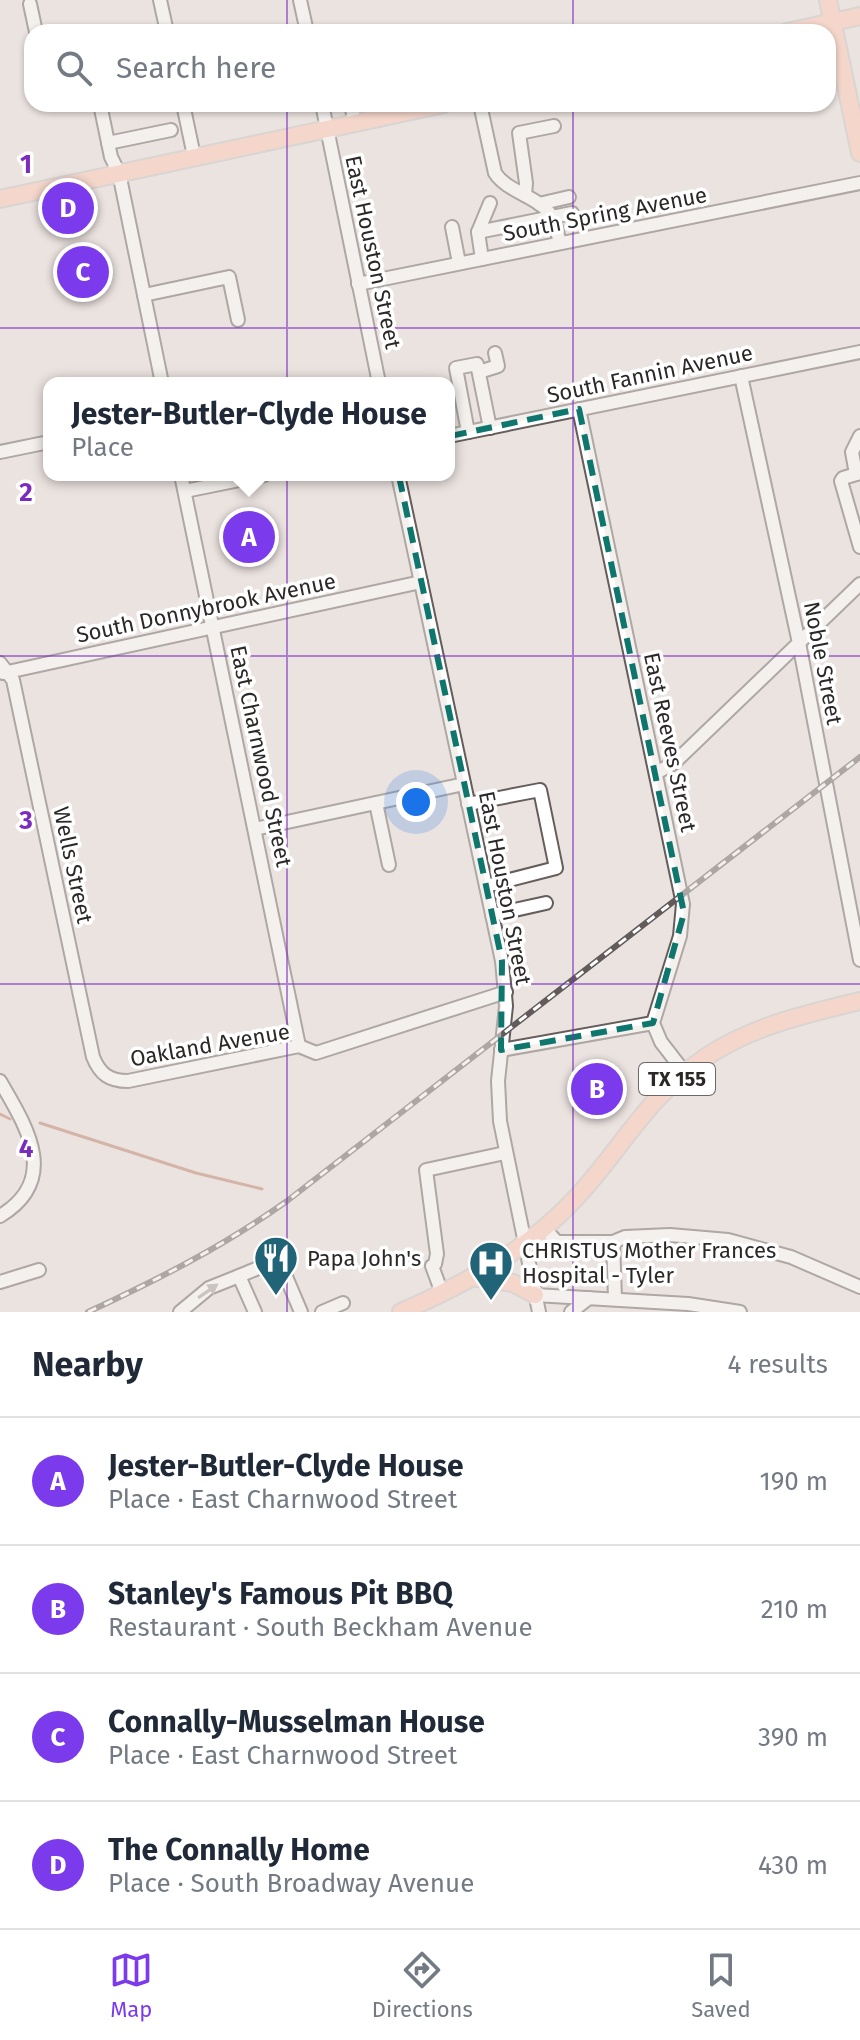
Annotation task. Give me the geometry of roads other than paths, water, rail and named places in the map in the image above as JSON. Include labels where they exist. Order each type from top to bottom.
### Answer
[{"type":"main road","points":[[828,0],[832,22]]},
{"type":"main road","points":[[823,24],[860,16]]},
{"type":"main road","points":[[836,41],[860,153]]},
{"type":"main road","points":[[0,199],[355,123],[376,112]]},
{"type":"main road","name":"TX 155","points":[[401,1312],[472,1277],[524,1246],[586,1186],[655,1098],[718,1049],[761,1028],[860,1001]]},
{"type":"main road","points":[[472,1277],[513,1283],[535,1295]]},
{"type":"street","points":[[160,0],[165,24]]},
{"type":"street","points":[[300,0],[305,24]]},
{"type":"street","points":[[30,4],[34,24]]},
{"type":"street","points":[[102,112],[111,157],[119,173],[161,377]]},
{"type":"street","points":[[185,112],[194,156]]},
{"type":"street","name":"East Houston Street","points":[[324,112],[378,377]]},
{"type":"street","points":[[354,112],[355,123]]},
{"type":"street","points":[[482,112],[495,173],[500,180],[539,204],[552,217],[560,243]]},
{"type":"street","points":[[525,195],[519,133],[554,126]]},
{"type":"street","points":[[108,143],[171,130]]},
{"type":"street","points":[[482,259],[478,232],[500,180]]},
{"type":"street","name":"South Spring Avenue","points":[[358,284],[860,183]]},
{"type":"street","points":[[539,204],[569,197]]},
{"type":"street","points":[[478,232],[572,213]]},
{"type":"street","points":[[452,227],[459,263]]},
{"type":"street","points":[[144,295],[229,277],[238,320]]},
{"type":"street","name":"South Fannin Avenue","points":[[455,435],[860,352]]},
{"type":"street","points":[[479,372],[498,366],[495,353]]},
{"type":"street","points":[[468,432],[456,368],[477,364],[490,428]]},
{"type":"street","name":"Noble Street","points":[[741,376],[799,643],[860,960]]},
{"type":"street","name":"East Reeves Street","points":[[579,409],[684,913],[653,1023]]},
{"type":"street","points":[[860,436],[852,452],[858,474],[841,481],[860,547]]},
{"type":"street","points":[[0,452],[43,443]]},
{"type":"street","name":"East Charnwood Street","points":[[182,481],[299,1046]]},
{"type":"street","points":[[185,491],[234,481]]},
{"type":"street","name":"East Houston Street","points":[[399,481],[506,992],[498,1102],[505,1153],[539,1312]]},
{"type":"street","name":"South Donnybrook Avenue","points":[[2,670],[421,582]]},
{"type":"street","points":[[656,773],[674,763],[860,584]]},
{"type":"street","name":"Wells Street","points":[[2,670],[13,680],[93,1057],[97,1068],[105,1075]]},
{"type":"street","points":[[255,829],[464,784]]},
{"type":"street","points":[[468,804],[540,790],[556,868],[486,886]]},
{"type":"street","points":[[376,803],[389,865]]},
{"type":"street","points":[[492,915],[546,903]]},
{"type":"street","name":"Oakland Avenue","points":[[105,1075],[112,1080],[128,1081],[299,1046],[316,1053],[506,992]]},
{"type":"street","points":[[501,1050],[653,1023],[661,1042],[685,1073]]},
{"type":"street","points":[[0,1081],[31,1137],[34,1153],[28,1185],[19,1200],[0,1216]]},
{"type":"street","points":[[442,1293],[432,1266],[437,1254],[426,1170],[505,1153]]},
{"type":"street","points":[[544,1228],[557,1242],[613,1242],[625,1237],[688,1236],[749,1244],[791,1257],[860,1287]]},
{"type":"street","points":[[613,1242],[615,1298]]},
{"type":"street","points":[[180,1312],[209,1288],[268,1264],[284,1272],[301,1312]]},
{"type":"street","points":[[0,1282],[39,1270]]},
{"type":"street","points":[[239,1276],[255,1312]]},
{"type":"street","points":[[535,1295],[615,1298],[740,1312]]},
{"type":"street","points":[[571,1312],[589,1298]]},
{"type":"street","points":[[327,1311],[343,1303]]},
{"type":"waterway","points":[[0,1114],[10,1119]]},
{"type":"waterway","points":[[40,1123],[196,1173],[262,1189]]},
{"type":"railway","points":[[88,1312],[190,1261],[287,1201],[860,757]]},
{"type":"place","name":"The Connally Home","points":[[68,208]]},
{"type":"place","name":"Connally-Musselman House","points":[[83,272]]},
{"type":"place","name":"Jester-Butler-Clyde House","points":[[249,537]]},
{"type":"place","name":"Stanley's Famous Pit BBQ","points":[[597,1089]]},
{"type":"place","name":"Papa John's","points":[[276,1297]]},
{"type":"place","name":"CHRISTUS Mother Frances Hospital - Tyler","points":[[491,1302]]}]
